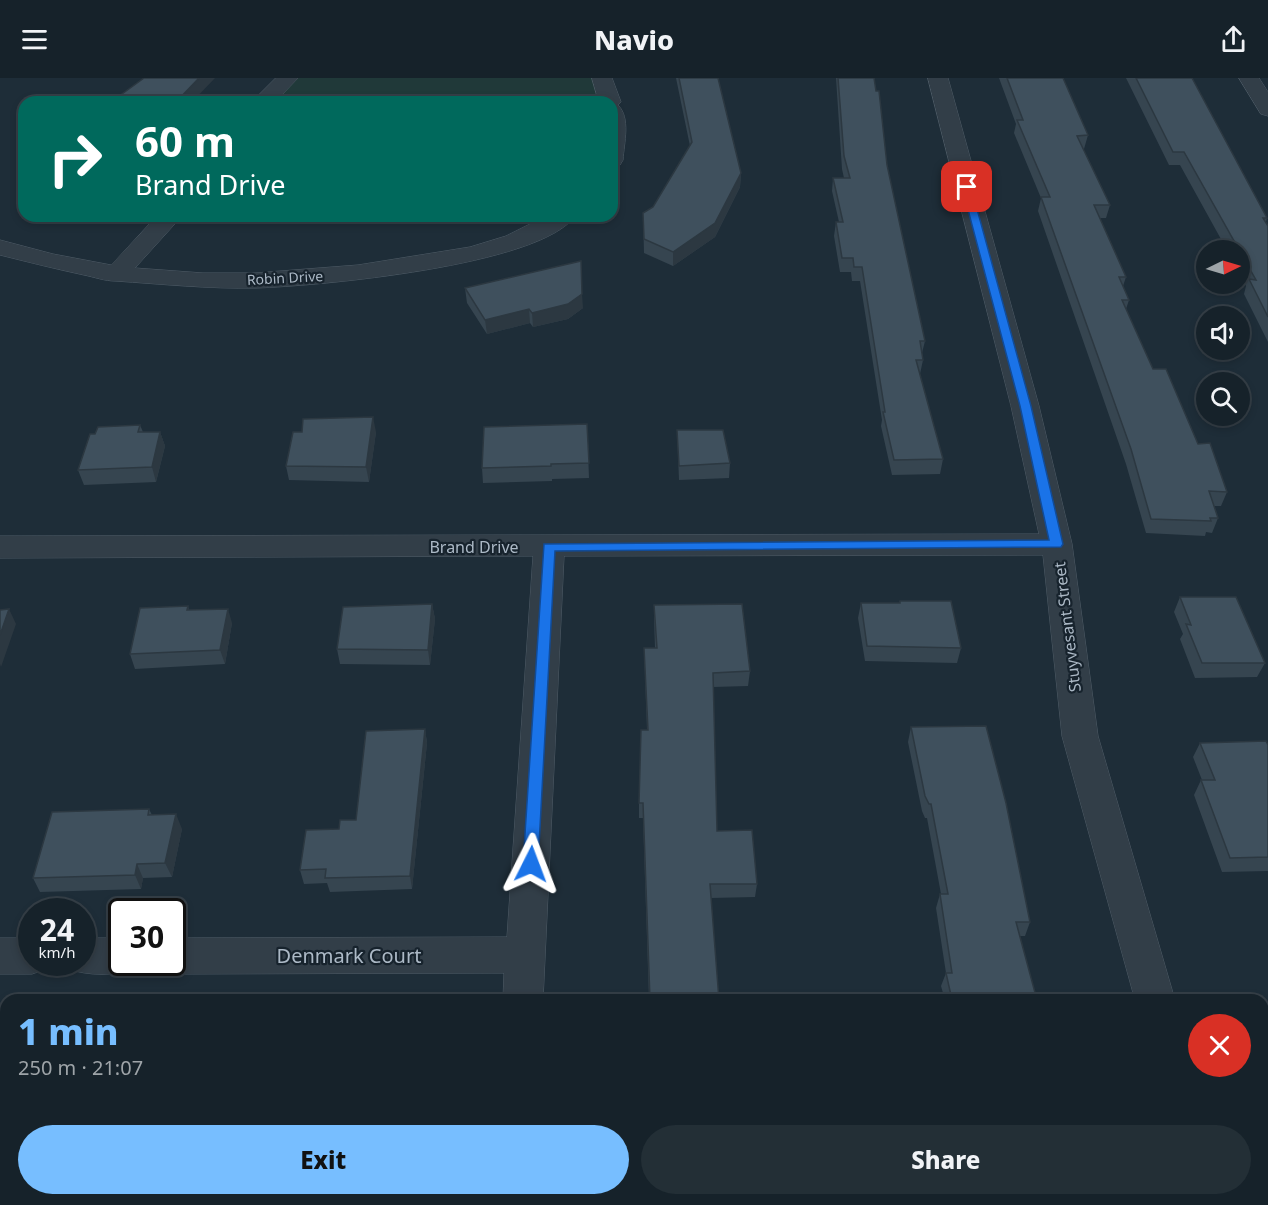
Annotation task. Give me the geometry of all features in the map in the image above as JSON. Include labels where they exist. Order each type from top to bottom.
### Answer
[{"type":"street","points":[[268,96],[288,78]]},
{"type":"street","points":[[602,78],[608,96]]},
{"type":"street","name":"Stuyvesant Street","points":[[938,78],[1025,406],[1057,544],[1080,736],[1153,994]]},
{"type":"street","points":[[1249,78],[1268,110]]},
{"type":"street","points":[[116,274],[164,222]]},
{"type":"street","name":"Robin Drive","points":[[0,248],[36,259],[116,274],[182,279],[278,280],[379,270],[453,258],[516,240],[552,222]]},
{"type":"street","name":"Brand Drive","points":[[0,547],[1057,544]]},
{"type":"street","points":[[523,994],[549,547]]},
{"type":"street","name":"Denmark Court","points":[[186,956],[525,955]]},
{"type":"street","points":[[0,956],[18,956]]},
{"type":"green space","points":[[289,78],[602,78],[608,96],[270,96]]},
{"type":"building","points":[[144,78],[199,78],[182,96],[119,96]]},
{"type":"building","points":[[679,78],[718,78],[741,173],[715,223],[673,252],[644,239],[643,213],[653,207],[692,142]]},
{"type":"building","points":[[838,78],[874,78],[876,91],[879,91],[887,165],[925,341],[920,341],[923,360],[916,360],[943,459],[894,460],[883,412],[885,412],[862,267],[854,267],[853,258],[842,258],[836,222],[843,222],[833,178],[850,178],[844,156]]},
{"type":"building","points":[[1007,78],[1063,78],[1088,135],[1077,136],[1110,205],[1094,205],[1126,277],[1119,277],[1129,300],[1122,300],[1153,369],[1166,369],[1198,444],[1210,443],[1227,492],[1209,491],[1218,518],[1210,518],[1211,521],[1151,519],[1131,449],[1041,197],[1050,197],[1017,120],[1023,120]]},
{"type":"building","points":[[1136,78],[1192,78],[1267,218],[1263,218],[1268,226],[1268,317],[1250,281],[1250,279],[1256,280],[1250,269],[1250,240],[1234,240],[1184,152],[1173,152]]},
{"type":"building","points":[[581,261],[582,294],[568,304],[532,313],[529,309],[485,320],[465,288]]},
{"type":"building","points":[[373,417],[366,467],[286,466],[293,432],[302,432],[303,419]]},
{"type":"building","points":[[587,424],[589,463],[482,468],[484,427]]},
{"type":"building","points":[[140,425],[138,432],[160,432],[152,467],[78,470],[90,434],[95,434],[98,427]]},
{"type":"building","points":[[677,430],[723,430],[730,463],[679,466]]},
{"type":"building","points":[[1180,597],[1236,597],[1265,663],[1202,663],[1186,624],[1191,625]]},
{"type":"building","points":[[900,601],[951,601],[961,648],[867,646],[861,603],[900,603]]},
{"type":"building","points":[[432,604],[428,650],[337,649],[343,607]]},
{"type":"building","points":[[742,604],[750,671],[713,673],[717,831],[752,830],[757,884],[710,884],[719,994],[650,994],[643,803],[639,803],[641,730],[648,730],[644,648],[657,648],[654,605]]},
{"type":"building","points":[[188,606],[187,610],[228,609],[220,650],[130,654],[140,608]]},
{"type":"building","points":[[9,609],[0,635],[0,610]]},
{"type":"building","points":[[986,726],[1006,803],[1030,922],[1016,922],[1035,994],[951,994],[946,973],[952,973],[940,894],[948,894],[931,804],[925,796],[911,727]]},
{"type":"building","points":[[425,729],[410,876],[325,878],[326,869],[300,870],[306,830],[339,829],[340,820],[356,820],[366,731]]},
{"type":"building","points":[[1266,741],[1268,745],[1268,857],[1230,858],[1201,780],[1215,780],[1200,743]]},
{"type":"building","points":[[149,809],[148,815],[176,814],[165,863],[137,864],[135,875],[33,878],[52,812]]},
{"type":"route","points":[[531,864],[549,547],[1057,544],[1025,406],[967,187]]}]
